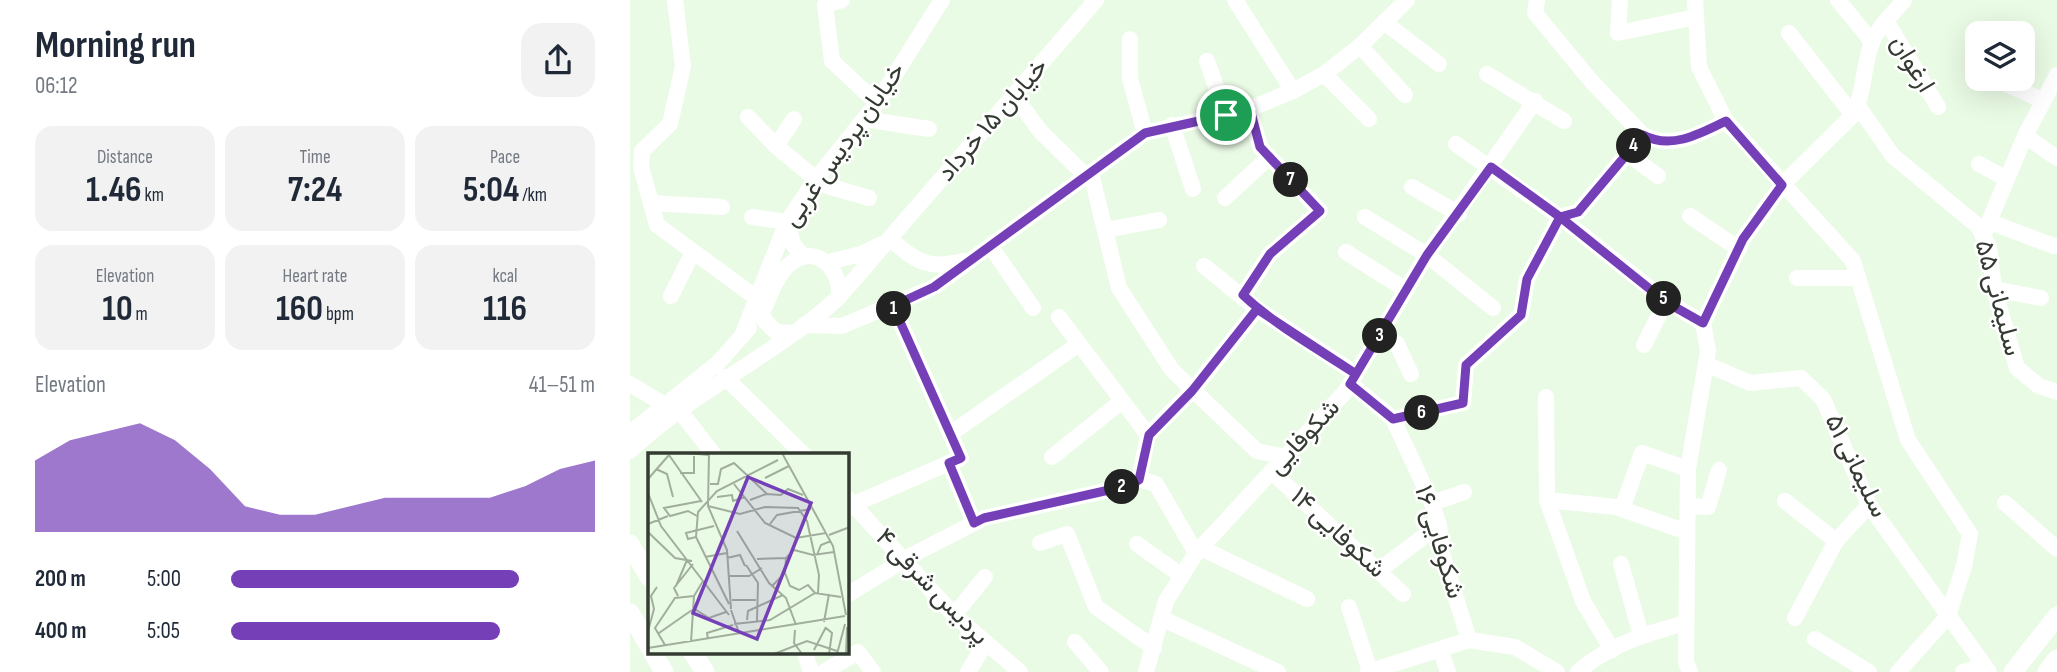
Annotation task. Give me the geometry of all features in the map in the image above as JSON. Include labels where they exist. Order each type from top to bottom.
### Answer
[{"type":"main road","points":[[630,544],[648,575]]},
{"type":"main road","points":[[630,613],[648,643]]},
{"type":"main road","points":[[2013,672],[2057,616]]},
{"type":"main road","points":[[654,654],[664,672]]},
{"type":"main road","points":[[695,654],[705,672]]},
{"type":"main road","points":[[2047,672],[2057,659]]},
{"type":"street","points":[[675,0],[683,65],[673,113],[670,124],[636,147],[657,225],[760,306],[769,327],[776,332],[842,326],[934,287],[1145,133],[1250,109],[1293,91],[1324,74],[1360,46],[1406,0]]},
{"type":"street","points":[[842,0],[825,5],[832,61],[877,103]]},
{"type":"street","name":"خیابان پردیس غربی","points":[[760,306],[787,222],[815,181],[877,103],[942,0]]},
{"type":"street","name":"خیابان ۱۵ خرداد","points":[[839,297],[1096,0]]},
{"type":"street","points":[[1235,0],[1293,91]]},
{"type":"street","points":[[1537,0],[1535,13],[1592,82],[1643,135],[1650,139],[1686,140],[1726,121]]},
{"type":"street","points":[[1620,0],[1618,33],[1695,8],[1699,67],[1726,121],[1853,261],[1908,440],[1970,534],[1964,566],[1948,616],[1898,672]]},
{"type":"street","points":[[1838,0],[1872,41]]},
{"type":"street","points":[[1690,672],[1686,662],[1688,469],[1708,351],[1703,323],[1739,249],[1782,185],[1856,111],[1872,41],[1903,0]]},
{"type":"street","points":[[1384,22],[1439,64]]},
{"type":"street","name":"ارغوان","points":[[1887,22],[1938,107]]},
{"type":"street","name":"سلیمانی ۵۵","points":[[1789,33],[1892,156],[1978,226],[1987,229],[1994,289],[2017,368],[2039,386],[2057,392]]},
{"type":"street","points":[[1130,39],[1130,79],[1145,133]]},
{"type":"street","points":[[1360,46],[1405,95]]},
{"type":"street","points":[[1207,61],[1226,115]]},
{"type":"street","points":[[1324,74],[1369,119]]},
{"type":"street","points":[[1487,74],[1564,121]]},
{"type":"street","points":[[2054,246],[1987,229],[2025,136],[2057,75]]},
{"type":"street","points":[[2022,91],[2042,100]]},
{"type":"street","points":[[1014,96],[1041,132],[1089,174],[1119,288],[1172,370],[1257,451],[1286,457]]},
{"type":"street","name":"شکوفایی","points":[[1146,672],[1166,601],[1199,551],[1286,457],[1353,379],[1427,255],[1535,101]]},
{"type":"street","points":[[1243,295],[1270,254],[1320,211],[1260,147],[1250,109]]},
{"type":"street","points":[[748,117],[815,181],[869,198]]},
{"type":"street","points":[[776,146],[794,119]]},
{"type":"street","points":[[864,119],[929,129]]},
{"type":"street","points":[[1172,125],[1193,189]]},
{"type":"street","points":[[1393,419],[1463,403],[1466,365],[1521,315],[1527,279],[1560,217],[1578,212],[1643,135]]},
{"type":"street","points":[[2025,136],[2057,158]]},
{"type":"street","points":[[1456,144],[1560,217],[1666,302],[1703,323]]},
{"type":"street","points":[[1628,154],[1658,176]]},
{"type":"street","points":[[1225,198],[1269,157]]},
{"type":"street","points":[[1979,164],[2007,179]]},
{"type":"street","points":[[1412,187],[1458,214]]},
{"type":"street","points":[[651,203],[722,207]]},
{"type":"street","points":[[1690,215],[1739,249]]},
{"type":"street","points":[[752,217],[787,222],[793,244],[803,257]]},
{"type":"street","points":[[1365,217],[1427,255],[1493,308]]},
{"type":"street","points":[[1105,230],[1159,220]]},
{"type":"street","points":[[630,451],[718,363],[742,335],[791,262],[803,257],[816,257],[828,262],[861,254],[891,240],[918,263],[935,266],[971,259]]},
{"type":"street","points":[[991,247],[1033,308]]},
{"type":"street","points":[[671,296],[693,252]]},
{"type":"street","points":[[1346,252],[1406,290]]},
{"type":"street","points":[[630,433],[725,377],[798,329],[839,297],[841,284],[828,262]]},
{"type":"street","name":"شکوفایی ۱۶","points":[[1204,267],[1353,379],[1393,419],[1432,503],[1439,525],[1442,553],[1469,640]]},
{"type":"street","points":[[1797,278],[1858,278]]},
{"type":"street","points":[[1994,289],[2042,298]]},
{"type":"street","points":[[1644,345],[1666,302]]},
{"type":"street","points":[[851,501],[961,458],[893,306]]},
{"type":"street","points":[[1139,480],[1149,435],[1192,391],[1257,309]]},
{"type":"street","points":[[1059,317],[1149,435]]},
{"type":"street","points":[[1382,333],[1397,344],[1411,374]]},
{"type":"street","points":[[950,434],[1079,344]]},
{"type":"street","name":"سلیمانی ۵۱","points":[[1706,364],[1750,383],[1801,379],[1823,399],[1869,505],[1986,668]]},
{"type":"street","points":[[725,377],[802,453]]},
{"type":"street","points":[[630,384],[673,408],[712,453]]},
{"type":"street","points":[[1546,397],[1547,500],[1583,601],[1612,650]]},
{"type":"street","points":[[1052,457],[1122,401]]},
{"type":"street","points":[[1622,509],[1642,453],[1688,469]]},
{"type":"street","points":[[949,463],[974,523]]},
{"type":"street","points":[[1688,506],[1708,507],[1719,470]]},
{"type":"street","name":"شکوفایی ۱۴","points":[[1272,472],[1403,594]]},
{"type":"street","points":[[849,594],[903,561],[984,518],[1127,486],[1139,480],[1156,484],[1199,551],[1307,599]]},
{"type":"street","points":[[1432,503],[1464,492]]},
{"type":"street","points":[[1547,500],[1622,509],[1687,533]]},
{"type":"street","name":"پردیس شرقی ۴","points":[[851,501],[954,615],[1020,672]]},
{"type":"street","points":[[1785,501],[1836,541]]},
{"type":"street","points":[[2004,503],[2057,549]]},
{"type":"street","points":[[1795,618],[1836,541],[1869,505]]},
{"type":"street","points":[[1378,571],[1439,525]]},
{"type":"street","points":[[1040,543],[1066,534],[1096,607],[1154,648]]},
{"type":"street","points":[[1137,544],[1182,576]]},
{"type":"street","points":[[1621,564],[1641,635]]},
{"type":"street","points":[[954,615],[985,577]]},
{"type":"street","points":[[1349,607],[1369,672],[1469,640],[1515,647],[1557,672]]},
{"type":"street","points":[[1163,619],[1278,672]]},
{"type":"street","points":[[1578,672],[1641,635],[1686,623]]},
{"type":"street","points":[[1815,639],[1869,672]]},
{"type":"street","points":[[1075,642],[1101,672]]},
{"type":"street","points":[[968,672],[985,644]]},
{"type":"street","points":[[1441,651],[1448,672]]},
{"type":"street","points":[[824,672],[858,652],[873,672]]},
{"type":"street","points":[[805,654],[811,672]]},
{"type":"street","points":[[1963,672],[1986,668]]},
{"type":"route","points":[[1226,115],[1145,133],[934,287],[893,306],[961,458],[949,463],[974,523],[984,518],[1127,486],[1139,480],[1149,435],[1192,391],[1257,309],[1356,374],[1427,255],[1491,167],[1560,217],[1578,212],[1643,135],[1650,139],[1686,140],[1726,121],[1731,130],[1782,185],[1743,239],[1703,323],[1666,302],[1560,217],[1527,279],[1521,315],[1466,365],[1463,403],[1393,419],[1350,384],[1356,374],[1307,342],[1257,309],[1243,295],[1270,254],[1320,211],[1260,147],[1250,109],[1226,115]]}]
